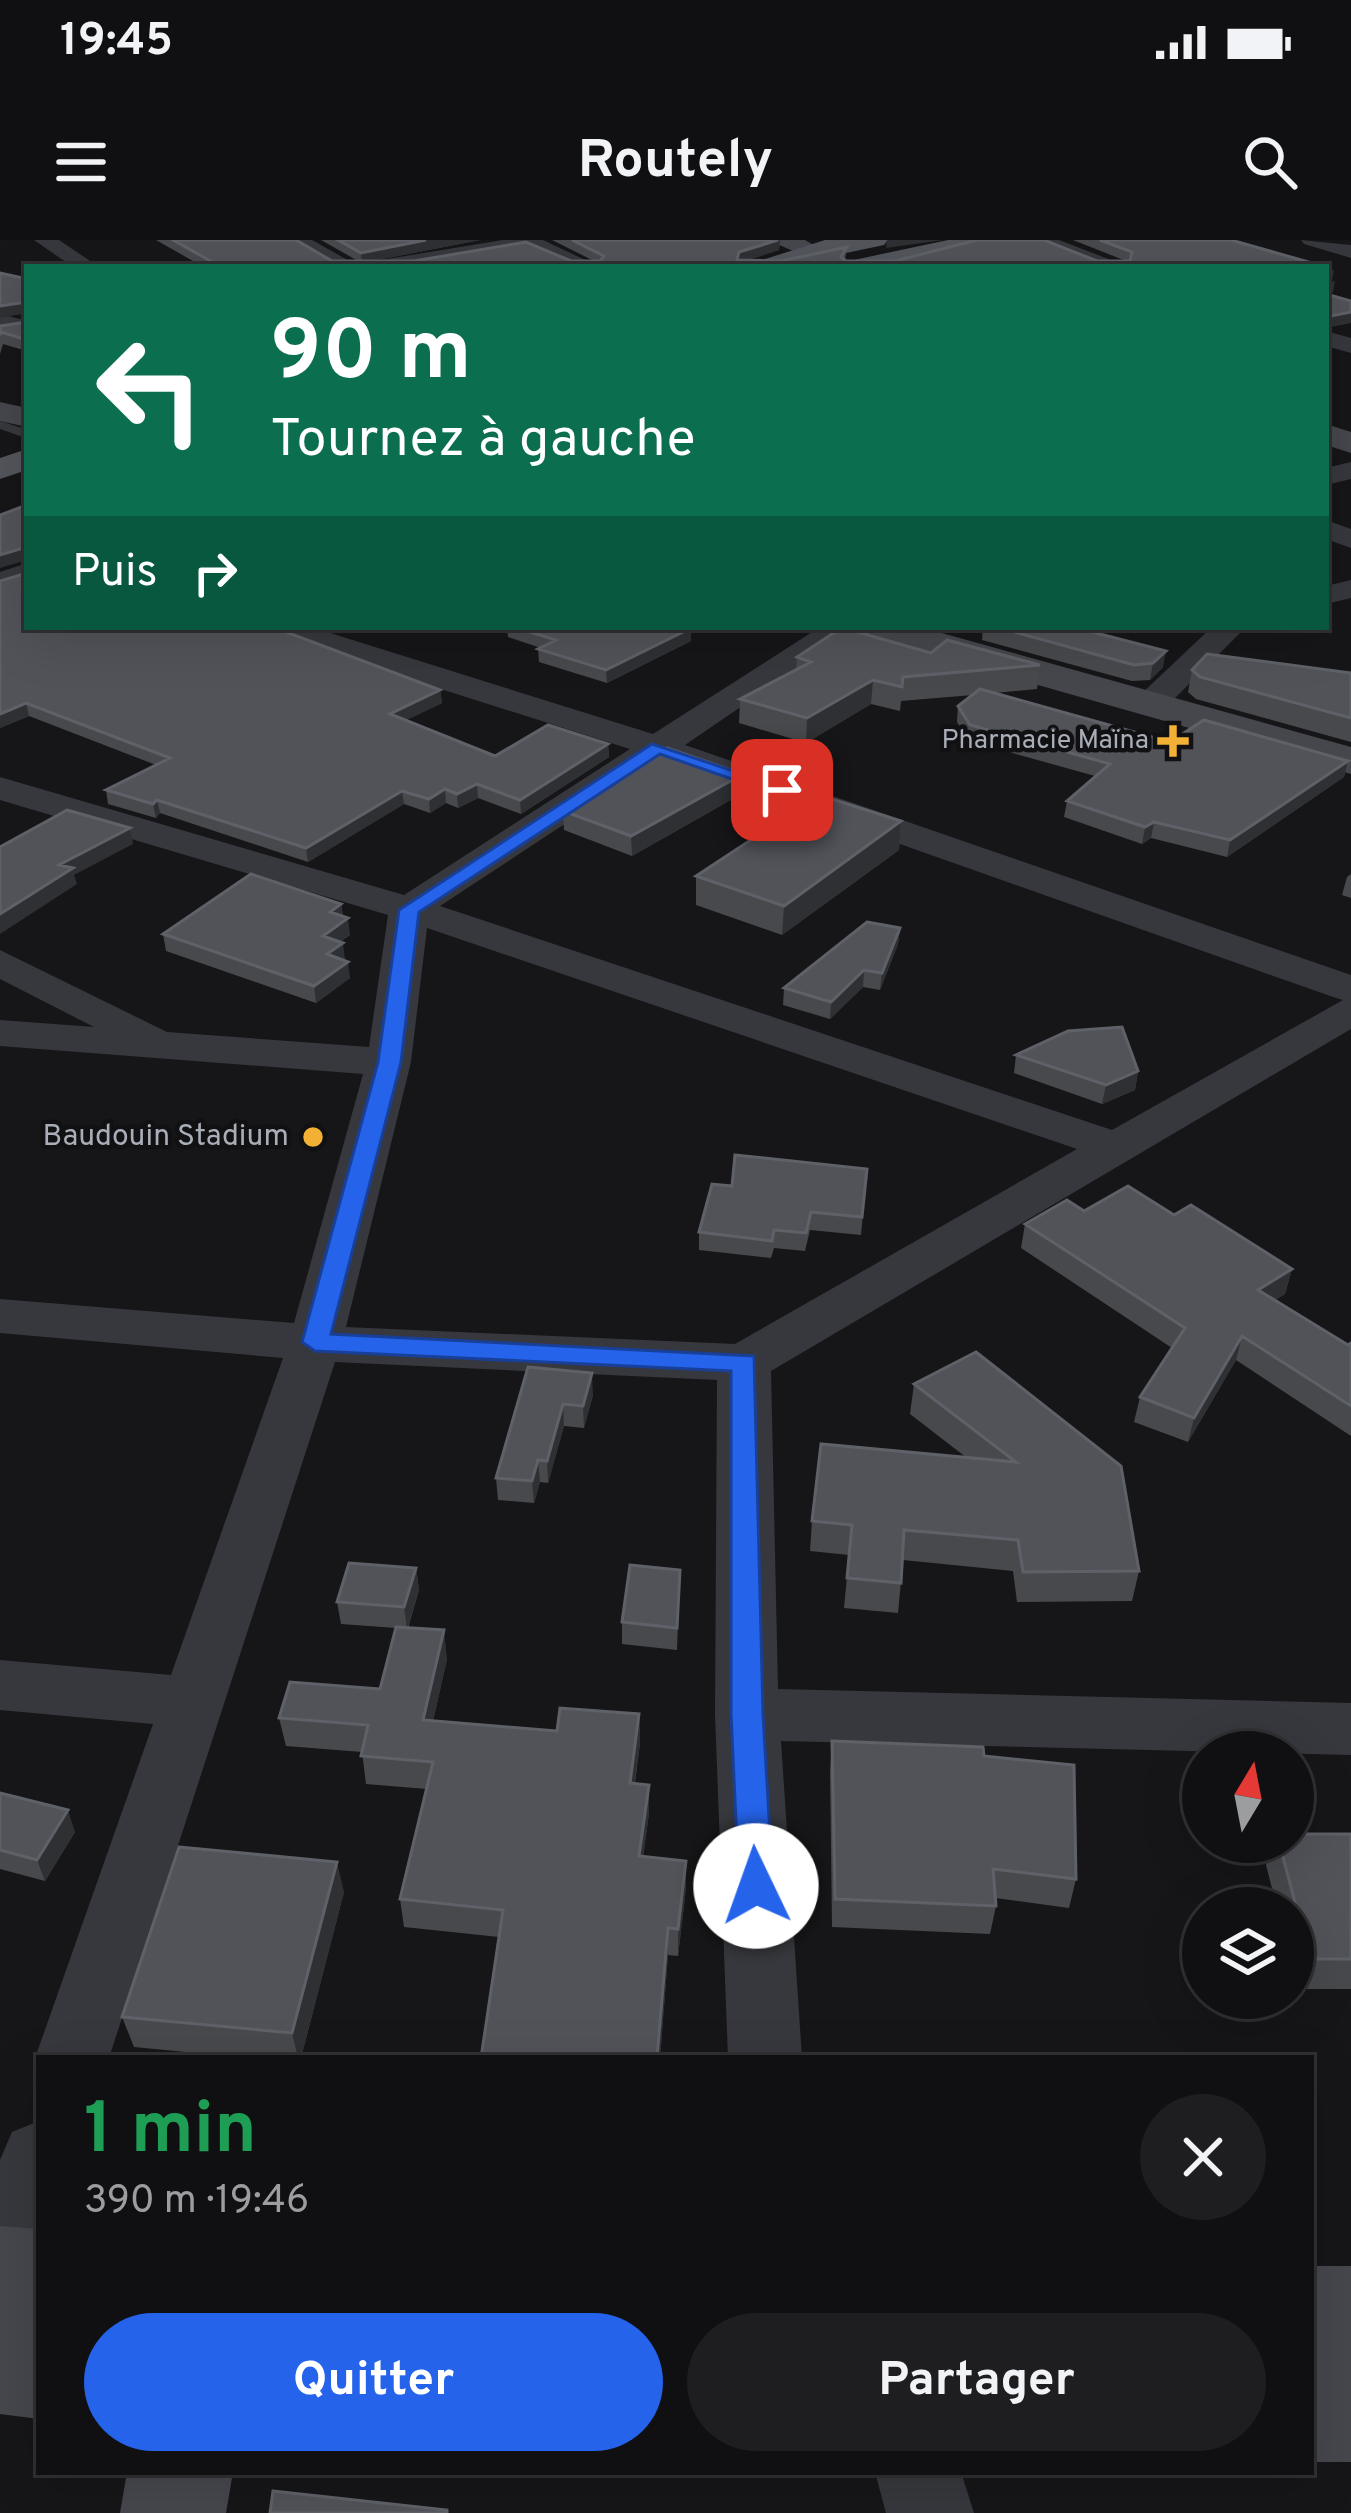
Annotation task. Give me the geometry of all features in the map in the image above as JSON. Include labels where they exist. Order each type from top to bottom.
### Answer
[{"type":"main road","points":[[768,264],[833,251],[983,240]]},
{"type":"main road","points":[[0,469],[16,427]]},
{"type":"street","points":[[44,240],[83,264]]},
{"type":"street","points":[[296,240],[344,264]]},
{"type":"street","points":[[1039,240],[1109,264]]},
{"type":"street","points":[[1311,240],[1351,251]]},
{"type":"street","points":[[393,264],[527,241],[582,264]]},
{"type":"street","points":[[0,400],[16,427]]},
{"type":"street","points":[[287,630],[658,748],[1351,989]]},
{"type":"street","points":[[73,2055],[315,1342],[389,1062],[409,910],[837,630]]},
{"type":"street","points":[[887,630],[1351,761]]},
{"type":"street","points":[[1150,704],[1227,630]]},
{"type":"street","points":[[0,788],[409,910],[1120,1148]]},
{"type":"street","points":[[0,963],[52,984],[162,1045]]},
{"type":"street","points":[[0,1316],[315,1342],[745,1363],[1351,1011]]},
{"type":"street","points":[[0,1033],[389,1062]]},
{"type":"street","points":[[745,1363],[747,1714],[765,2055]]},
{"type":"street","points":[[0,1685],[190,1702]]},
{"type":"street","points":[[747,1714],[1351,1729]]},
{"type":"street","points":[[36,2167],[0,2275],[36,2278]]},
{"type":"street","points":[[1314,2316],[1351,2316]]},
{"type":"street","points":[[0,2362],[36,2368]]},
{"type":"street","points":[[1314,2410],[1351,2410]]},
{"type":"street","points":[[173,2513],[179,2475]]},
{"type":"street","points":[[919,2475],[930,2513]]},
{"type":"building","points":[[173,240],[296,240],[332,261],[414,261],[526,242],[571,261],[600,261],[604,256],[572,240],[778,240],[739,252],[737,260],[781,261],[847,247],[841,257],[846,261],[895,261],[977,240],[1044,240],[1097,261],[1130,261],[1132,252],[1100,240],[1231,240],[1315,264],[206,264],[214,263]]},
{"type":"building","points":[[338,240],[426,240],[361,253]]},
{"type":"building","points":[[0,273],[24,278],[24,302],[0,306]]},
{"type":"building","points":[[1329,295],[1351,301],[1351,312],[1329,316]]},
{"type":"building","points":[[24,322],[24,339],[0,335],[0,326]]},
{"type":"building","points":[[24,506],[24,548],[0,555],[0,515]]},
{"type":"building","points":[[24,574],[24,630],[281,630],[440,690],[390,714],[495,756],[548,725],[608,744],[520,800],[477,784],[457,794],[445,789],[429,799],[402,791],[306,848],[157,800],[153,804],[106,790],[170,758],[26,703],[0,714],[0,581]]},
{"type":"building","points":[[524,630],[687,630],[606,670],[538,649],[556,640]]},
{"type":"building","points":[[1007,630],[1085,630],[1166,651],[1153,663],[1134,665]]},
{"type":"building","points":[[854,631],[931,653],[947,640],[1040,665],[903,677],[902,687],[873,680],[807,718],[740,699],[811,662],[797,657],[835,632]]},
{"type":"building","points":[[1207,654],[1351,673],[1351,718],[1200,677],[1192,670]]},
{"type":"building","points":[[980,689],[1170,742],[1204,720],[1348,761],[1230,840],[1154,822],[1145,827],[1067,801],[1110,764],[970,725],[958,706]]},
{"type":"building","points":[[667,748],[743,774],[631,836],[563,811]]},
{"type":"building","points":[[819,795],[901,821],[784,906],[696,876]]},
{"type":"building","points":[[67,810],[130,828],[59,865],[73,868],[0,914],[0,847]]},
{"type":"building","points":[[251,874],[341,904],[330,912],[348,918],[323,936],[343,943],[327,954],[348,962],[314,986],[163,934]]},
{"type":"building","points":[[867,922],[900,928],[882,973],[864,970],[831,1002],[784,988]]},
{"type":"building","points":[[1122,1027],[1138,1071],[1106,1085],[1016,1055],[1068,1031]]},
{"type":"building","points":[[735,1155],[867,1169],[862,1217],[811,1212],[806,1233],[774,1230],[772,1241],[699,1232],[712,1184],[732,1186]]},
{"type":"building","points":[[1128,1186],[1174,1215],[1191,1205],[1292,1269],[1258,1290],[1351,1343],[1351,1406],[1242,1336],[1194,1418],[1140,1397],[1185,1328],[1025,1224],[1067,1200],[1084,1211]]},
{"type":"building","points":[[976,1352],[1121,1466],[1139,1571],[1023,1572],[1018,1540],[904,1530],[901,1583],[847,1578],[852,1525],[812,1521],[821,1444],[1016,1462],[914,1384]]},
{"type":"building","points":[[528,1367],[592,1373],[583,1406],[563,1404],[547,1461],[538,1460],[532,1481],[496,1478]]},
{"type":"building","points":[[349,1563],[416,1568],[404,1607],[337,1602]]},
{"type":"building","points":[[630,1565],[680,1570],[677,1628],[622,1622]]},
{"type":"building","points":[[396,1627],[444,1630],[423,1720],[557,1731],[560,1708],[639,1714],[630,1783],[649,1785],[639,1856],[686,1861],[678,1929],[668,1928],[657,2055],[481,2055],[503,1910],[400,1899],[433,1762],[361,1756],[368,1725],[279,1718],[290,1682],[380,1689]]},
{"type":"building","points":[[832,1741],[983,1747],[984,1756],[1074,1765],[1076,1879],[993,1869],[996,1906],[835,1899]]},
{"type":"building","points":[[0,1793],[68,1810],[37,1860],[0,1850]]},
{"type":"building","points":[[1314,1834],[1351,1834],[1351,1959],[1314,1959],[1314,1887],[1291,1887],[1285,1863],[1314,1863]]},
{"type":"building","points":[[179,1847],[337,1862],[292,2033],[122,2017]]},
{"type":"building","points":[[273,2491],[447,2510],[447,2513],[270,2513]]},
{"type":"place","name":"Pharmacie Maïna","points":[[1173,741]]},
{"type":"place","name":"Baudouin Stadium","points":[[313,1137]]},
{"type":"route","points":[[756,1886],[747,1714],[745,1363],[315,1342],[389,1062],[409,910],[658,748],[782,790]]}]
